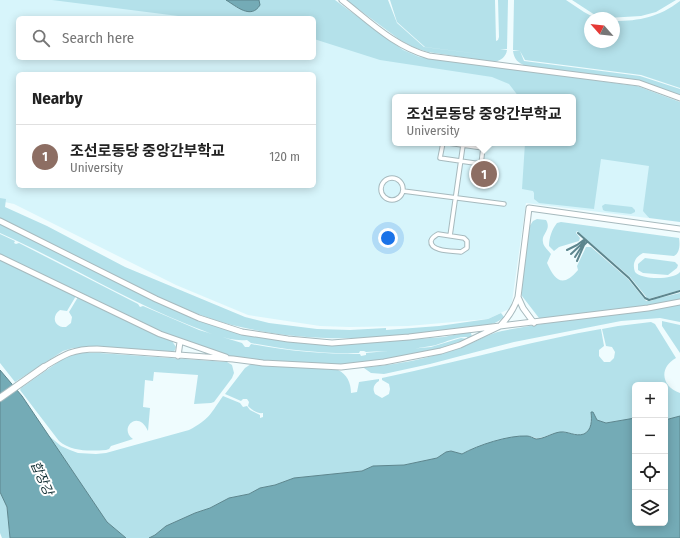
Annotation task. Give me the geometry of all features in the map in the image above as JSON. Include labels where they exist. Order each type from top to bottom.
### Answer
[{"type":"street","points":[[342,0],[397,42],[413,52],[429,56],[639,83],[680,98]]},
{"type":"street","points":[[442,146],[440,158],[481,164],[483,148],[470,146]]},
{"type":"street","points":[[450,236],[463,146]]},
{"type":"street","points":[[395,179],[401,183],[403,191],[398,198],[391,200],[385,197],[379,188],[385,182],[395,179]]},
{"type":"street","points":[[403,191],[504,204]]},
{"type":"street","points":[[0,398],[65,354],[86,349],[233,359],[262,363],[341,367],[384,362],[452,348],[500,326],[510,316],[514,309],[518,297],[529,208],[680,229]]},
{"type":"street","points":[[0,221],[162,302],[199,318],[242,332],[288,339],[332,343],[409,337],[534,323],[648,308],[680,302]]},
{"type":"street","points":[[436,235],[450,236],[466,239],[468,243],[466,250],[461,252],[449,251],[436,249],[432,246],[432,239],[436,235]]},
{"type":"street","points":[[0,257],[134,322],[180,342],[233,359]]},
{"type":"street","points":[[518,297],[523,308],[534,323]]},
{"type":"street","points":[[178,356],[180,342]]},
{"type":"shaded area","points":[[0,0],[275,0],[412,52],[545,73],[542,94],[392,94],[392,146],[554,146],[655,163],[648,218],[526,203],[512,302],[509,309],[488,319],[408,326],[320,326],[248,315],[176,285],[14,204],[0,201]]},
{"type":"shaded area","points":[[52,0],[226,0],[238,8],[260,2],[259,0],[335,0],[403,50],[419,57],[637,86],[680,102],[680,222],[649,218],[643,211],[649,166],[601,159],[594,209],[539,203],[534,199],[533,191],[522,189],[525,146],[576,146],[576,94],[517,94],[509,84],[492,77],[380,60],[316,40],[316,16],[178,16]]},
{"type":"shaded area","points":[[346,0],[388,0],[397,23],[424,47],[495,56],[500,49],[507,50],[506,55],[495,62],[428,52],[415,48],[400,40]]},
{"type":"shaded area","points":[[390,0],[495,0],[496,41],[499,37],[498,0],[508,0],[507,49],[500,49],[495,56],[425,47],[397,22]]},
{"type":"shaded area","points":[[514,0],[566,0],[584,12],[584,48],[620,48],[620,21],[649,17],[664,11],[680,1],[680,88],[641,75],[525,60],[520,51],[513,50]]},
{"type":"shaded area","points":[[572,0],[676,0],[656,12],[641,16],[620,17],[620,12],[590,12]]},
{"type":"shaded area","points":[[513,51],[520,51],[524,61],[640,76],[680,89],[680,95],[637,81],[526,66],[517,60]]},
{"type":"shaded area","points":[[0,198],[6,199],[5,207],[47,226],[125,267],[245,317],[269,323],[317,329],[350,330],[386,328],[386,330],[439,326],[488,319],[501,313],[504,317],[492,324],[475,328],[363,338],[285,335],[223,323],[164,300],[0,218]]},
{"type":"shaded area","points":[[605,204],[632,207],[635,212],[631,214],[605,211],[603,210],[602,206]]},
{"type":"shaded area","points":[[537,219],[546,220],[548,223],[548,227],[543,237],[543,244],[551,254],[547,263],[556,278],[564,280],[573,276],[578,270],[577,266],[586,247],[591,247],[628,279],[646,301],[680,293],[680,300],[646,306],[541,319],[539,318],[522,296],[521,292],[529,227],[533,221]]},
{"type":"shaded area","points":[[561,222],[679,238],[679,246],[676,255],[643,253],[636,259],[634,266],[635,272],[639,275],[650,278],[665,278],[676,275],[680,272],[680,290],[648,299],[630,277],[577,231],[576,233],[580,238],[579,241],[559,247],[554,251],[549,246],[550,237],[555,225]]},
{"type":"shaded area","points":[[0,223],[155,301],[241,332],[351,344],[444,337],[468,332],[471,333],[472,337],[468,339],[467,337],[462,337],[436,345],[415,348],[391,351],[360,351],[359,353],[291,350],[251,343],[247,340],[225,338],[189,325],[141,304],[0,233]]},
{"type":"shaded area","points":[[0,234],[15,241],[14,243],[19,243],[138,304],[140,307],[143,306],[199,330],[242,343],[245,347],[249,347],[251,344],[305,352],[360,354],[361,356],[366,355],[366,353],[431,347],[461,338],[467,339],[442,348],[415,354],[384,360],[341,365],[261,360],[224,355],[160,332],[0,255]]},
{"type":"shaded area","points":[[645,258],[675,262],[678,265],[677,268],[668,275],[643,273],[638,270],[638,264]]},
{"type":"shaded area","points":[[0,259],[76,296],[67,311],[60,310],[55,315],[56,324],[59,326],[66,327],[71,323],[72,317],[69,312],[78,297],[172,341],[176,347],[174,352],[97,347],[73,348],[63,351],[15,382],[0,363]]},
{"type":"shaded area","points":[[680,304],[680,322],[660,318],[621,321],[514,342],[430,364],[384,374],[371,373],[364,368],[401,363],[439,354],[462,347],[502,331],[546,323]]},
{"type":"shaded area","points":[[662,321],[680,325],[680,353],[662,326]]},
{"type":"shaded area","points":[[651,322],[655,324],[676,358],[666,367],[664,377],[666,382],[632,382],[632,419],[606,423],[597,420],[593,412],[591,412],[589,430],[581,435],[560,432],[538,438],[519,436],[485,444],[462,454],[451,451],[446,452],[437,458],[404,465],[373,466],[362,471],[294,478],[275,485],[260,488],[249,494],[229,498],[210,508],[166,526],[149,538],[126,538],[107,522],[48,435],[61,446],[78,453],[106,453],[189,430],[201,423],[212,412],[223,396],[240,403],[243,407],[247,406],[250,410],[260,415],[260,418],[263,417],[263,413],[259,413],[248,406],[249,402],[247,399],[243,399],[241,401],[225,394],[245,368],[251,364],[338,370],[348,379],[351,393],[357,392],[359,382],[379,379],[374,390],[375,394],[382,398],[389,394],[390,389],[389,384],[382,380],[382,378],[546,340],[601,329],[604,346],[599,350],[599,356],[604,362],[610,362],[614,358],[615,352],[612,347],[606,346],[602,329]]},
{"type":"shaded area","points":[[80,353],[100,353],[227,362],[232,365],[234,373],[214,402],[194,404],[198,375],[154,372],[153,381],[145,380],[143,407],[150,408],[148,431],[144,424],[139,421],[135,421],[131,423],[128,430],[129,435],[133,439],[111,446],[106,450],[81,450],[64,445],[59,441],[20,390],[64,358]]},
{"type":"shaded area","points":[[668,385],[680,393],[680,416],[668,419]]},
{"type":"shaded area","points":[[0,492],[7,507],[10,538],[2,538],[0,533]]},
{"type":"water","points":[[226,0],[259,0],[260,5],[256,9],[248,12]]},
{"type":"water","name":"합장강","points":[[0,370],[22,396],[107,522],[126,538],[10,538],[7,507],[0,492]]},
{"type":"water","points":[[591,412],[593,412],[597,420],[606,423],[632,419],[632,526],[668,526],[668,419],[680,416],[680,538],[149,538],[166,526],[210,508],[229,498],[249,494],[260,488],[275,485],[294,478],[362,471],[373,466],[404,465],[437,458],[446,452],[451,451],[462,454],[485,444],[512,437],[527,436],[539,439],[560,432],[581,435],[589,430]]},
{"type":"waterway","points":[[578,233],[629,278],[645,298],[649,300],[680,291]]},
{"type":"waterway","points":[[567,250],[585,239]]},
{"type":"waterway","points":[[571,254],[586,240]]},
{"type":"waterway","points":[[577,261],[584,245],[587,242]]},
{"type":"waterway","points":[[575,257],[584,243]]},
{"type":"place","name":"조선로동당 중앙간부학교","points":[[484,174]]}]
